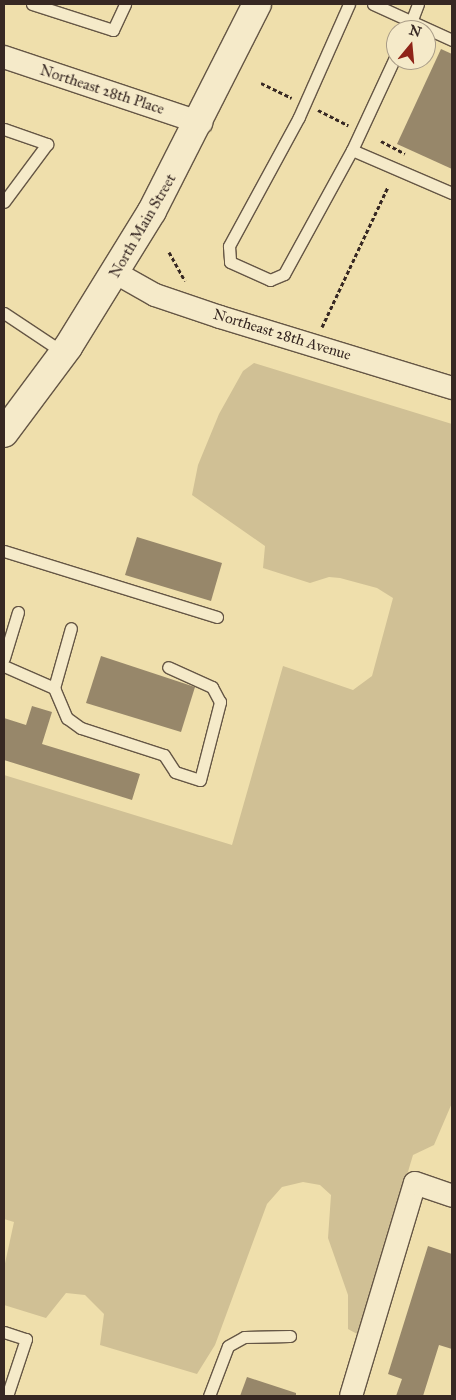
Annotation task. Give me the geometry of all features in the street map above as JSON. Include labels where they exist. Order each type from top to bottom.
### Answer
[{"type":"main road","name":"North Main Street","points":[[4,433],[64,353],[116,273],[201,123],[257,4]]},
{"type":"street","name":"Northeast 28th Place","points":[[4,57],[201,123]]},
{"type":"street","name":"Northeast 28th Avenue","points":[[116,273],[155,295],[220,317],[452,388]]},
{"type":"street","points":[[351,1396],[415,1183],[452,1196]]},
{"type":"lane","points":[[32,4],[113,30],[125,4]]},
{"type":"lane","points":[[350,4],[299,117],[229,246],[230,262],[270,280],[284,274],[352,150],[389,70]]},
{"type":"lane","points":[[373,4],[400,20]]},
{"type":"lane","points":[[412,20],[418,4]]},
{"type":"lane","points":[[436,35],[452,40]]},
{"type":"lane","points":[[4,129],[47,144],[4,202]]},
{"type":"lane","points":[[352,150],[452,193]]},
{"type":"lane","points":[[4,313],[64,353]]},
{"type":"lane","points":[[4,550],[217,618]]},
{"type":"lane","points":[[4,658],[18,612]]},
{"type":"lane","points":[[71,628],[54,688],[68,718],[81,728],[164,755],[175,772],[200,780],[220,702],[212,687],[168,667]]},
{"type":"lane","points":[[4,666],[54,688]]},
{"type":"lane","points":[[4,1332],[26,1339],[7,1396]]},
{"type":"lane","points":[[209,1396],[228,1346],[244,1337],[290,1336]]},
{"type":"path","points":[[261,83],[295,99]]},
{"type":"path","points":[[315,109],[353,128]]},
{"type":"path","points":[[381,141],[405,154]]},
{"type":"shaded area","points":[[254,363],[452,424],[452,1103],[434,1145],[413,1155],[359,1335],[348,1329],[348,1295],[328,1238],[331,1195],[320,1185],[303,1182],[282,1187],[267,1204],[215,1345],[197,1374],[100,1345],[104,1314],[85,1295],[66,1293],[46,1318],[4,1305],[4,1268],[14,1222],[4,1219],[4,775],[232,845],[283,666],[353,690],[372,676],[393,598],[377,588],[340,578],[329,577],[310,583],[263,568],[265,546],[192,495],[198,465],[219,414],[243,371]]},
{"type":"building","points":[[441,49],[452,54],[452,169],[397,144],[431,70],[436,70],[436,60]]},
{"type":"building","points":[[137,537],[222,563],[211,601],[125,575]]},
{"type":"building","points":[[101,656],[195,687],[181,732],[86,703]]},
{"type":"building","points":[[32,706],[52,712],[42,744],[140,774],[132,800],[4,760],[4,718],[26,725]]},
{"type":"building","points":[[428,1246],[452,1254],[452,1349],[439,1345],[423,1396],[396,1396],[402,1379],[388,1374]]},
{"type":"building","points":[[247,1377],[296,1393],[296,1396],[240,1396]]}]
